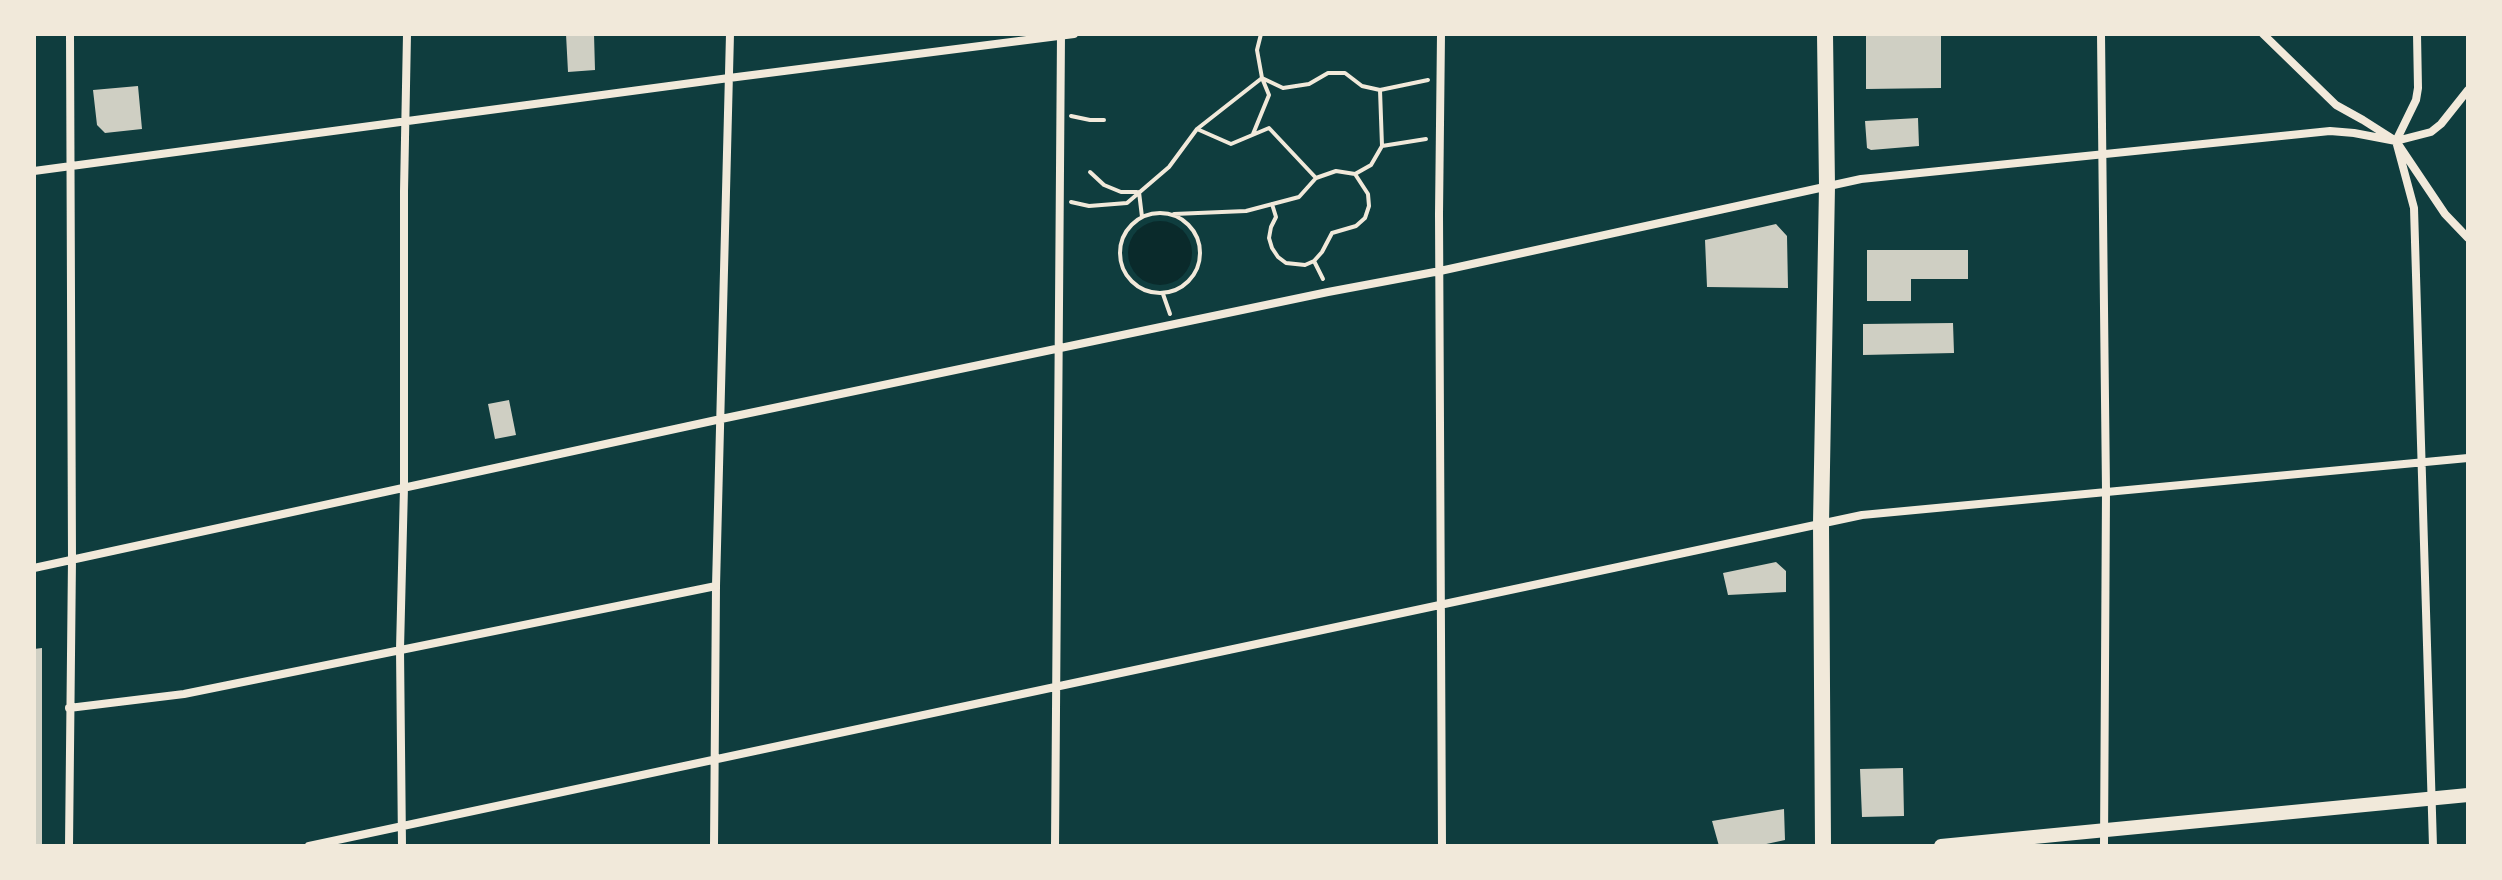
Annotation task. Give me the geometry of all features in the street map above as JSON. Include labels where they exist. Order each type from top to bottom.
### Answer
[{"type":"main road","points":[[1823,846],[1821,523],[1827,186],[1825,34]]},
{"type":"street","points":[[69,846],[72,559],[70,34]]},
{"type":"street","points":[[402,846],[400,649],[407,34]]},
{"type":"street","points":[[714,846],[716,586],[730,34]]},
{"type":"street","points":[[34,171],[1074,34]]},
{"type":"street","points":[[1441,34],[1442,846]]},
{"type":"street","points":[[2101,34],[2106,491],[2104,846]]},
{"type":"street","points":[[2263,34],[2336,105],[2396,141],[2435,201],[2468,238]]},
{"type":"street","points":[[2417,34],[2416,100],[2396,141],[2414,208],[2433,846]]},
{"type":"street","points":[[1055,846],[1061,35]]},
{"type":"street","points":[[34,568],[721,419],[1440,271],[1861,179],[2330,131],[2396,141],[2431,132],[2468,90]]},
{"type":"street","points":[[309,846],[1862,515],[2468,458]]},
{"type":"street","points":[[69,708],[184,694],[716,586]]},
{"type":"street","points":[[1941,846],[2468,795]]},
{"type":"path","points":[[1253,135],[1269,95],[1257,50],[1261,34]]},
{"type":"path","points":[[1262,78],[1283,88],[1309,84],[1328,73],[1345,73],[1362,86],[1380,90],[1441,78]]},
{"type":"path","points":[[1060,199],[1089,206],[1127,203],[1169,167],[1197,129],[1262,78]]},
{"type":"path","points":[[1174,214],[1197,235],[1201,250],[1199,266],[1191,280],[1179,290],[1163,294],[1147,292],[1134,284],[1124,272],[1120,256],[1122,241],[1129,227],[1142,217],[1158,212],[1246,211],[1299,197],[1316,178],[1336,171],[1355,174],[1371,165],[1382,146],[1380,90]]},
{"type":"path","points":[[1061,114],[1104,120]]},
{"type":"path","points":[[1197,129],[1231,144],[1269,128],[1316,178]]},
{"type":"path","points":[[1382,146],[1440,137]]},
{"type":"path","points":[[1090,172],[1104,185],[1121,192],[1139,192]]},
{"type":"path","points":[[1272,204],[1276,217],[1269,238],[1278,257],[1295,265],[1315,262],[1332,233],[1356,226],[1365,218],[1369,206],[1368,194],[1355,174]]},
{"type":"path","points":[[1139,192],[1142,217]]},
{"type":"path","points":[[1163,294],[1165,303]]},
{"type":"water","points":[[1160,221],[1178,227],[1186,235],[1192,253],[1186,271],[1178,279],[1160,285],[1142,279],[1134,271],[1128,253],[1134,235],[1142,227]]},
{"type":"building","points":[[566,34],[594,34],[595,70],[568,72]]},
{"type":"building","points":[[1866,34],[1941,34],[1941,88],[1866,89]]},
{"type":"building","points":[[138,86],[142,129],[105,133],[97,125],[93,90]]},
{"type":"building","points":[[1918,118],[1919,146],[1867,148],[1865,121]]},
{"type":"building","points":[[1776,224],[1787,236],[1788,288],[1707,287],[1705,240]]},
{"type":"building","points":[[1867,250],[1968,250],[1968,279],[1911,279],[1911,301],[1867,301]]},
{"type":"building","points":[[1953,323],[1954,353],[1863,355],[1863,324]]},
{"type":"building","points":[[509,400],[516,435],[495,439],[488,404]]},
{"type":"building","points":[[1776,562],[1786,571],[1786,592],[1728,595],[1723,573]]},
{"type":"building","points":[[42,648],[42,846],[34,846],[34,649]]},
{"type":"building","points":[[1903,768],[1904,816],[1862,817],[1860,769]]},
{"type":"building","points":[[1784,809],[1785,840],[1757,846],[1719,846],[1712,821]]}]
